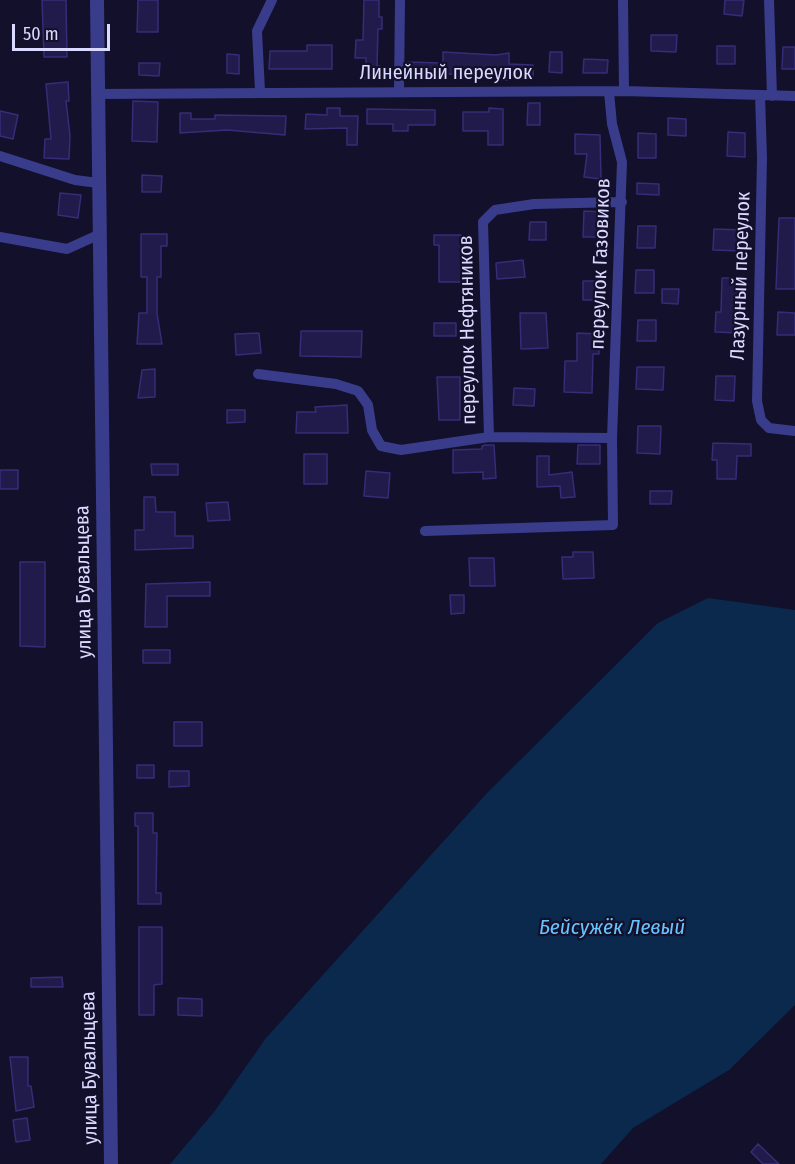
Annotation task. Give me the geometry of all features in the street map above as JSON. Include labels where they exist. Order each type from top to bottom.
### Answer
[{"type":"street","name":"улица Бувальцева","points":[[97,0],[98,235],[111,1164]]},
{"type":"street","points":[[260,91],[257,31],[272,0]]},
{"type":"street","points":[[399,91],[400,0]]},
{"type":"street","points":[[623,0],[624,91]]},
{"type":"street","points":[[769,0],[772,96]]},
{"type":"street","name":"Линейный переулок","points":[[97,94],[260,91],[624,91],[795,96]]},
{"type":"street","name":"переулок Газовиков","points":[[425,531],[613,525],[612,438],[622,162],[612,124],[609,92]]},
{"type":"street","name":"Лазурный переулок","points":[[760,95],[762,158],[757,400],[761,420],[769,428],[795,431]]},
{"type":"street","points":[[0,156],[75,180],[98,183]]},
{"type":"street","name":"переулок Нефтяников","points":[[489,437],[483,222],[495,210],[534,204],[622,202]]},
{"type":"street","points":[[0,237],[67,249],[98,235]]},
{"type":"street","points":[[258,374],[336,384],[358,391],[368,405],[372,430],[381,446],[401,450],[489,437],[612,438]]},
{"type":"water","name":"Бейсужёк Левый","points":[[708,598],[795,610],[795,1005],[729,1070],[633,1128],[601,1164],[170,1164],[214,1112],[266,1038],[487,793],[658,623]]},
{"type":"building","points":[[42,0],[66,0],[67,57],[44,57]]},
{"type":"building","points":[[138,0],[158,0],[158,32],[137,32]]},
{"type":"building","points":[[364,0],[379,0],[382,29],[378,29],[379,79],[365,79],[366,58],[355,58],[356,40],[363,40]]},
{"type":"building","points":[[725,0],[744,0],[742,16],[724,14]]},
{"type":"building","points":[[651,35],[677,35],[676,52],[651,51]]},
{"type":"building","points":[[307,45],[332,45],[332,69],[269,69],[270,51],[307,51]]},
{"type":"building","points":[[717,46],[735,46],[735,64],[717,64]]},
{"type":"building","points":[[783,47],[795,47],[795,69],[782,69]]},
{"type":"building","points":[[443,52],[496,55],[509,53],[509,64],[533,65],[533,76],[510,75],[510,80],[497,80],[497,77],[474,77],[475,74],[408,74],[408,62],[443,63]]},
{"type":"building","points":[[550,52],[562,52],[562,73],[549,72]]},
{"type":"building","points":[[227,54],[239,55],[239,74],[227,73]]},
{"type":"building","points":[[584,59],[608,60],[607,73],[583,73]]},
{"type":"building","points":[[139,63],[160,63],[159,76],[139,75]]},
{"type":"building","points":[[68,82],[69,101],[66,101],[70,136],[69,159],[44,158],[45,139],[51,139],[46,84]]},
{"type":"building","points":[[133,101],[158,102],[157,142],[132,141]]},
{"type":"building","points":[[528,103],[540,103],[540,125],[527,125]]},
{"type":"building","points":[[327,108],[340,108],[340,116],[358,116],[357,145],[347,145],[347,128],[305,129],[306,114],[327,115]]},
{"type":"building","points":[[489,108],[503,109],[503,145],[488,145],[488,131],[463,131],[463,112],[489,112]]},
{"type":"building","points":[[367,109],[435,110],[435,125],[408,125],[408,131],[393,131],[393,124],[367,124]]},
{"type":"building","points":[[0,111],[18,115],[13,139],[0,136]]},
{"type":"building","points":[[180,113],[191,113],[191,119],[215,119],[215,115],[286,116],[285,135],[227,130],[180,133]]},
{"type":"building","points":[[668,118],[686,119],[686,136],[668,135]]},
{"type":"building","points":[[728,132],[745,133],[745,157],[727,156]]},
{"type":"building","points":[[638,133],[656,134],[656,158],[638,158]]},
{"type":"building","points":[[575,134],[600,135],[601,179],[584,177],[587,154],[575,154]]},
{"type":"building","points":[[142,175],[162,176],[161,192],[142,192]]},
{"type":"building","points":[[637,183],[659,184],[659,195],[637,194]]},
{"type":"building","points":[[60,193],[81,195],[78,218],[58,215]]},
{"type":"building","points":[[584,211],[607,212],[606,237],[583,237]]},
{"type":"building","points":[[779,218],[795,218],[795,289],[776,289]]},
{"type":"building","points":[[530,222],[546,222],[546,240],[529,240]]},
{"type":"building","points":[[638,226],[656,226],[655,248],[637,248]]},
{"type":"building","points":[[714,229],[744,230],[743,251],[713,250]]},
{"type":"building","points":[[141,234],[167,234],[167,246],[161,246],[161,277],[157,277],[157,313],[162,344],[137,344],[139,313],[147,313],[147,277],[141,277]]},
{"type":"building","points":[[434,235],[461,235],[464,282],[439,282],[439,245],[434,245]]},
{"type":"building","points":[[523,260],[525,277],[497,279],[496,263]]},
{"type":"building","points":[[636,270],[654,270],[654,293],[635,293]]},
{"type":"building","points":[[722,278],[744,278],[740,333],[715,332],[716,312],[721,312]]},
{"type":"building","points":[[583,281],[602,281],[601,300],[583,300]]},
{"type":"building","points":[[662,289],[679,289],[678,304],[662,303]]},
{"type":"building","points":[[778,312],[795,313],[795,335],[777,335]]},
{"type":"building","points":[[520,313],[546,313],[548,348],[521,349]]},
{"type":"building","points":[[638,320],[656,320],[656,341],[637,341]]},
{"type":"building","points":[[434,323],[456,323],[456,336],[434,336]]},
{"type":"building","points":[[301,331],[362,331],[361,357],[300,356]]},
{"type":"building","points":[[259,333],[261,353],[236,355],[235,334]]},
{"type":"building","points":[[577,333],[599,334],[599,354],[593,354],[592,393],[564,392],[565,361],[577,361]]},
{"type":"building","points":[[637,367],[664,367],[663,390],[636,389]]},
{"type":"building","points":[[155,369],[155,397],[138,398],[142,370]]},
{"type":"building","points":[[716,376],[735,376],[734,401],[715,400]]},
{"type":"building","points":[[437,377],[460,377],[460,420],[439,420]]},
{"type":"building","points":[[514,388],[535,389],[534,406],[513,405]]},
{"type":"building","points":[[347,405],[348,433],[296,433],[297,412],[316,412],[315,407]]},
{"type":"building","points":[[227,410],[245,410],[245,422],[227,423]]},
{"type":"building","points":[[638,426],[661,426],[660,454],[637,453]]},
{"type":"building","points":[[713,443],[751,444],[751,456],[737,456],[736,479],[717,479],[717,460],[712,460]]},
{"type":"building","points":[[485,445],[494,445],[496,478],[483,479],[483,472],[453,473],[453,450],[482,449]]},
{"type":"building","points":[[578,445],[600,445],[600,464],[577,464]]},
{"type":"building","points":[[304,454],[327,454],[327,484],[304,484]]},
{"type":"building","points":[[537,456],[549,456],[549,475],[572,472],[575,497],[561,498],[560,486],[537,487]]},
{"type":"building","points":[[151,464],[178,464],[178,475],[152,475]]},
{"type":"building","points":[[0,470],[18,470],[18,489],[0,489]]},
{"type":"building","points":[[366,471],[390,473],[388,498],[364,496]]},
{"type":"building","points":[[650,491],[672,491],[671,504],[650,504]]},
{"type":"building","points":[[144,497],[155,497],[156,512],[175,512],[175,536],[193,536],[193,548],[135,550],[135,530],[144,530]]},
{"type":"building","points":[[228,502],[230,520],[208,521],[206,503]]},
{"type":"building","points":[[573,552],[593,552],[594,578],[563,579],[562,557],[573,557]]},
{"type":"building","points":[[469,558],[494,558],[495,586],[470,586]]},
{"type":"building","points":[[20,562],[45,562],[45,647],[20,646]]},
{"type":"building","points":[[210,582],[210,596],[167,596],[167,627],[145,627],[146,584]]},
{"type":"building","points":[[450,595],[464,595],[464,613],[451,614]]},
{"type":"building","points":[[143,650],[170,650],[170,663],[143,663]]},
{"type":"building","points":[[174,722],[202,722],[202,746],[174,746]]},
{"type":"building","points":[[137,765],[154,765],[154,778],[137,778]]},
{"type":"building","points":[[169,771],[189,771],[189,786],[169,787]]},
{"type":"building","points":[[135,813],[153,813],[153,833],[157,833],[156,893],[161,893],[161,904],[138,904],[138,826],[135,826]]},
{"type":"building","points":[[139,927],[162,927],[162,984],[154,985],[154,1015],[139,1015]]},
{"type":"building","points":[[62,977],[63,987],[31,987],[31,978]]},
{"type":"building","points":[[178,998],[202,999],[202,1016],[178,1015]]},
{"type":"building","points":[[10,1057],[28,1057],[28,1086],[31,1086],[34,1107],[16,1111]]},
{"type":"building","points":[[27,1118],[30,1140],[16,1142],[13,1120]]},
{"type":"building","points":[[758,1144],[779,1164],[763,1164],[751,1152]]}]
